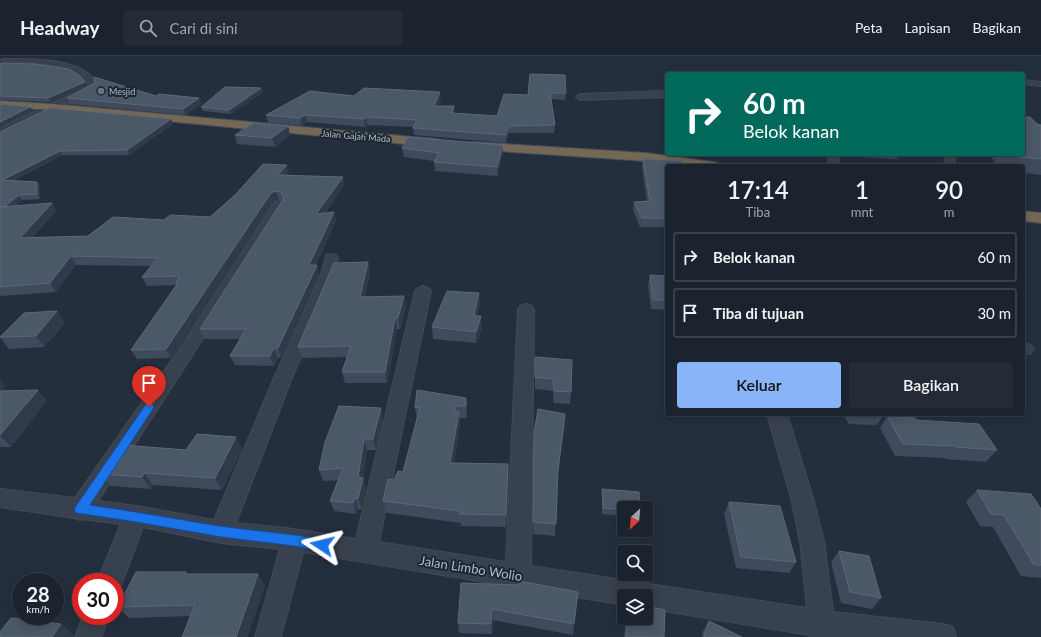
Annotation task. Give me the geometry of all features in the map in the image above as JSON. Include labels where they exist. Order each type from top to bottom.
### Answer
[{"type":"highway","name":"Jalan Gajah Mada","points":[[0,104],[53,107],[447,144]]},
{"type":"highway","points":[[462,145],[646,157],[698,164]]},
{"type":"highway","points":[[1025,216],[1041,218]]},
{"type":"street","points":[[0,63],[4,61],[22,61],[58,65],[82,72],[92,80],[93,87],[0,133]]},
{"type":"street","points":[[1025,82],[1041,84]]},
{"type":"street","points":[[580,97],[665,94]]},
{"type":"street","points":[[80,510],[184,355],[279,204]]},
{"type":"street","points":[[221,532],[283,378],[328,274],[331,258]]},
{"type":"street","points":[[366,552],[423,291]]},
{"type":"street","points":[[518,575],[526,309]]},
{"type":"street","points":[[778,416],[802,498],[812,541],[822,630]]},
{"type":"street","name":"Jalan Limbo Wolio","points":[[0,498],[80,510],[136,516],[221,532],[294,540],[518,575],[822,630],[943,637]]},
{"type":"street","points":[[114,573],[136,516]]},
{"type":"street","points":[[268,637],[294,540]]},
{"type":"street","points":[[88,637],[93,625]]},
{"type":"building","points":[[0,64],[35,64],[69,69],[80,76],[85,82],[48,98],[0,96]]},
{"type":"building","points":[[530,74],[565,75],[566,93],[550,93],[555,125],[509,126],[506,135],[413,128],[417,120],[366,117],[364,119],[305,115],[300,118],[266,115],[310,91],[354,96],[364,88],[440,92],[434,106],[454,106],[452,113],[497,116],[504,94],[528,95]]},
{"type":"building","points":[[94,77],[156,96],[159,94],[199,98],[183,109],[67,98],[95,83]]},
{"type":"building","points":[[225,87],[261,88],[229,110],[201,107]]},
{"type":"building","points":[[0,104],[30,107],[0,122]]},
{"type":"building","points":[[50,108],[171,119],[127,150],[60,151],[2,180],[37,182],[37,194],[19,195],[5,206],[0,207],[0,132]]},
{"type":"building","points":[[1025,117],[1030,117],[1037,124],[1041,125],[1041,159],[1011,156],[1025,156]]},
{"type":"building","points":[[253,123],[288,126],[272,138],[235,135]]},
{"type":"building","points":[[408,137],[503,145],[497,167],[434,162],[439,153],[402,148]]},
{"type":"building","points":[[643,159],[682,161],[683,164],[665,164],[665,218],[642,218],[634,202],[650,201]]},
{"type":"building","points":[[263,164],[287,165],[278,175],[343,177],[316,214],[334,212],[309,265],[317,265],[278,348],[274,348],[270,356],[230,356],[246,329],[200,329],[284,198],[281,192],[276,191],[271,193],[166,349],[131,350],[178,283],[176,283],[180,276],[142,277],[158,258],[71,256],[50,283],[0,287],[0,207],[52,203],[20,238],[88,236],[113,217],[164,220],[170,215],[210,217],[235,195]]},
{"type":"building","points":[[368,262],[360,297],[404,296],[398,318],[395,318],[385,372],[342,372],[351,346],[298,347],[334,263]]},
{"type":"building","points":[[650,275],[665,276],[665,300],[653,300]]},
{"type":"building","points":[[447,291],[479,293],[474,316],[481,316],[476,332],[432,327]]},
{"type":"building","points":[[57,311],[36,336],[0,337],[24,313]]},
{"type":"building","points":[[535,357],[572,360],[571,392],[554,391],[553,379],[535,377]]},
{"type":"building","points":[[38,390],[0,435],[0,391]]},
{"type":"building","points":[[417,390],[466,398],[466,406],[455,406],[455,412],[459,412],[450,463],[508,464],[506,515],[460,514],[460,511],[383,501],[388,479],[394,480],[398,471],[403,472],[420,407],[415,408]]},
{"type":"building","points":[[339,406],[381,408],[373,439],[364,439],[358,477],[363,478],[358,499],[355,498],[353,503],[330,501],[343,468],[319,470],[325,442]]},
{"type":"building","points":[[538,409],[565,414],[558,470],[556,524],[533,522],[534,433]]},
{"type":"building","points":[[887,416],[915,418],[916,420],[979,424],[997,450],[955,446],[903,444]]},
{"type":"building","points":[[197,434],[236,437],[215,478],[144,473],[142,477],[102,474],[124,445],[186,450]]},
{"type":"building","points":[[602,489],[639,492],[640,501],[617,501],[617,509],[603,508]]},
{"type":"building","points":[[977,490],[1031,494],[1041,509],[1041,565],[1034,565],[1004,515],[991,514]]},
{"type":"building","points":[[729,502],[780,506],[796,562],[741,557]]},
{"type":"building","points":[[839,551],[869,556],[881,598],[850,592]]},
{"type":"building","points":[[136,572],[258,574],[236,637],[182,637],[195,605],[124,607],[124,595]]},
{"type":"building","points":[[519,581],[578,592],[574,624],[492,609],[491,624],[458,623],[461,583],[519,585]]},
{"type":"building","points":[[653,607],[665,610],[664,637],[626,637],[627,625],[653,625]]},
{"type":"building","points":[[11,618],[12,625],[60,625],[52,637],[0,637],[0,632]]},
{"type":"building","points":[[709,621],[742,637],[704,637]]},
{"type":"place","name":"Mesjid","points":[[101,91]]},
{"type":"route","points":[[149,407],[80,510],[136,516],[221,532],[294,540],[322,545]]}]
